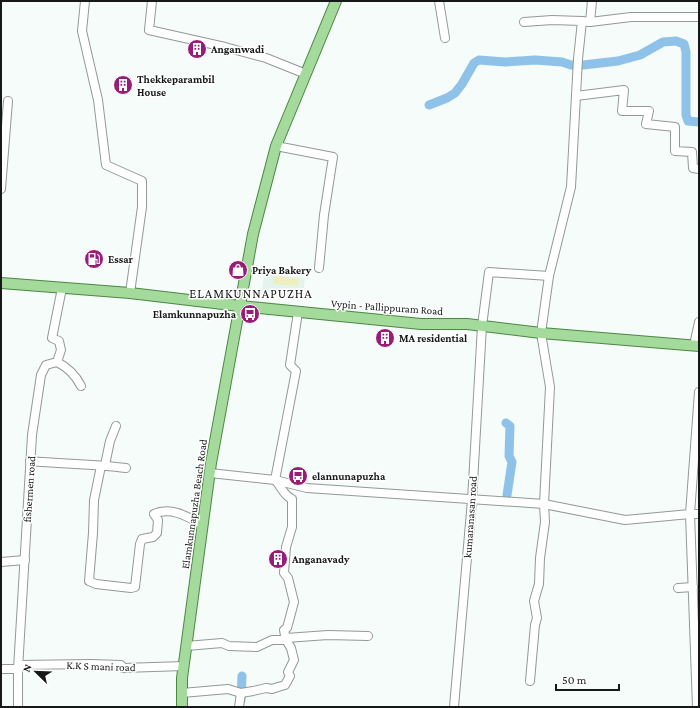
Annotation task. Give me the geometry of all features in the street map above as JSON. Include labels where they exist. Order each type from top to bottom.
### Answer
[{"type":"main road","name":"Elamkunnapuzha Beach Road","points":[[182,707],[182,678],[202,525],[253,234],[276,146],[336,1]]},
{"type":"main road","name":"Vypin - Pallippuram Road","points":[[1,283],[130,293],[240,306],[422,324],[467,324],[541,333],[696,346]]},
{"type":"street","points":[[85,1],[82,31],[98,100],[106,165],[142,181],[142,207],[130,293]]},
{"type":"street","points":[[152,1],[149,30],[266,58],[306,74]]},
{"type":"street","points":[[439,1],[445,38]]},
{"type":"street","points":[[530,681],[535,625],[537,618],[534,601],[539,584],[540,558],[545,522],[544,504],[550,387],[541,333],[549,276],[571,187],[578,59],[592,1]]},
{"type":"street","points":[[524,22],[552,20],[586,22],[631,17],[699,17]]},
{"type":"street","points":[[576,96],[624,90],[622,111],[649,111],[646,124],[675,127],[675,151],[692,152],[693,168],[699,169]]},
{"type":"street","points":[[1,189],[8,101]]},
{"type":"street","points":[[276,146],[333,157],[324,215],[319,268]]},
{"type":"street","name":"kumaranasan road","points":[[454,707],[472,500],[482,326],[489,272],[549,276]]},
{"type":"street","points":[[62,288],[52,338],[59,341],[61,350],[57,362],[64,366],[74,376],[80,386]]},
{"type":"street","points":[[275,480],[296,371],[290,365],[298,312]]},
{"type":"street","points":[[696,346],[699,322]]},
{"type":"street","name":"fishermen road","points":[[18,707],[24,560],[32,435],[41,375],[46,365],[57,362]]},
{"type":"street","points":[[697,707],[690,514],[699,392]]},
{"type":"street","points":[[116,426],[110,441],[94,500],[89,581],[96,584],[131,588],[135,587],[140,544],[142,539],[153,537],[157,533],[158,520],[154,514],[160,511],[170,511],[187,516],[202,525]]},
{"type":"street","points":[[30,461],[126,468]]},
{"type":"street","points":[[210,473],[275,480],[307,488],[544,504],[625,520],[699,514]]},
{"type":"street","points":[[182,693],[228,689],[242,692],[266,688],[272,689],[285,684],[290,676],[288,672],[294,660],[284,630],[287,628],[294,602],[288,578],[284,573],[286,547],[292,528],[292,499],[286,496],[280,485],[275,480]]},
{"type":"street","points":[[1,562],[24,560]]},
{"type":"street","points":[[678,588],[693,588]]},
{"type":"street","points":[[186,646],[222,643],[229,646],[257,647],[272,640],[328,635],[368,636]]},
{"type":"street","name":"K.K S mani road","points":[[1,669],[91,664],[121,665],[124,668],[184,666]]},
{"type":"street","points":[[239,707],[242,692]]},
{"type":"shaded area","points":[[264,274],[305,278],[303,296],[262,292]]},
{"type":"green space","points":[[274,276],[299,279],[298,286],[273,284]]},
{"type":"waterway","points":[[429,105],[455,93],[474,63],[479,60],[505,62],[535,60],[562,62],[571,65],[583,65],[618,61],[640,55],[663,42],[676,41],[684,44],[686,52],[686,115],[688,121],[699,122]]},
{"type":"waterway","points":[[506,423],[510,426],[509,456],[512,462],[507,495]]},
{"type":"waterway","points":[[241,700],[242,676]]},
{"type":"place","name":"Anganwadi","points":[[197,49]]},
{"type":"place","name":"Thekkeparambil House","points":[[123,85]]},
{"type":"place","name":"Essar","points":[[94,259]]},
{"type":"place","name":"Priya Bakery","points":[[238,270]]},
{"type":"place","name":"Elamkunnapuzha","points":[[250,314]]},
{"type":"place","name":"MA residential","points":[[385,338]]},
{"type":"place","name":"elannunapuzha","points":[[298,476]]},
{"type":"place","name":"Anganavady","points":[[278,559]]},
{"type":"district","name":"ELAMKUNNAPUZHA","points":[[251,293]]}]
